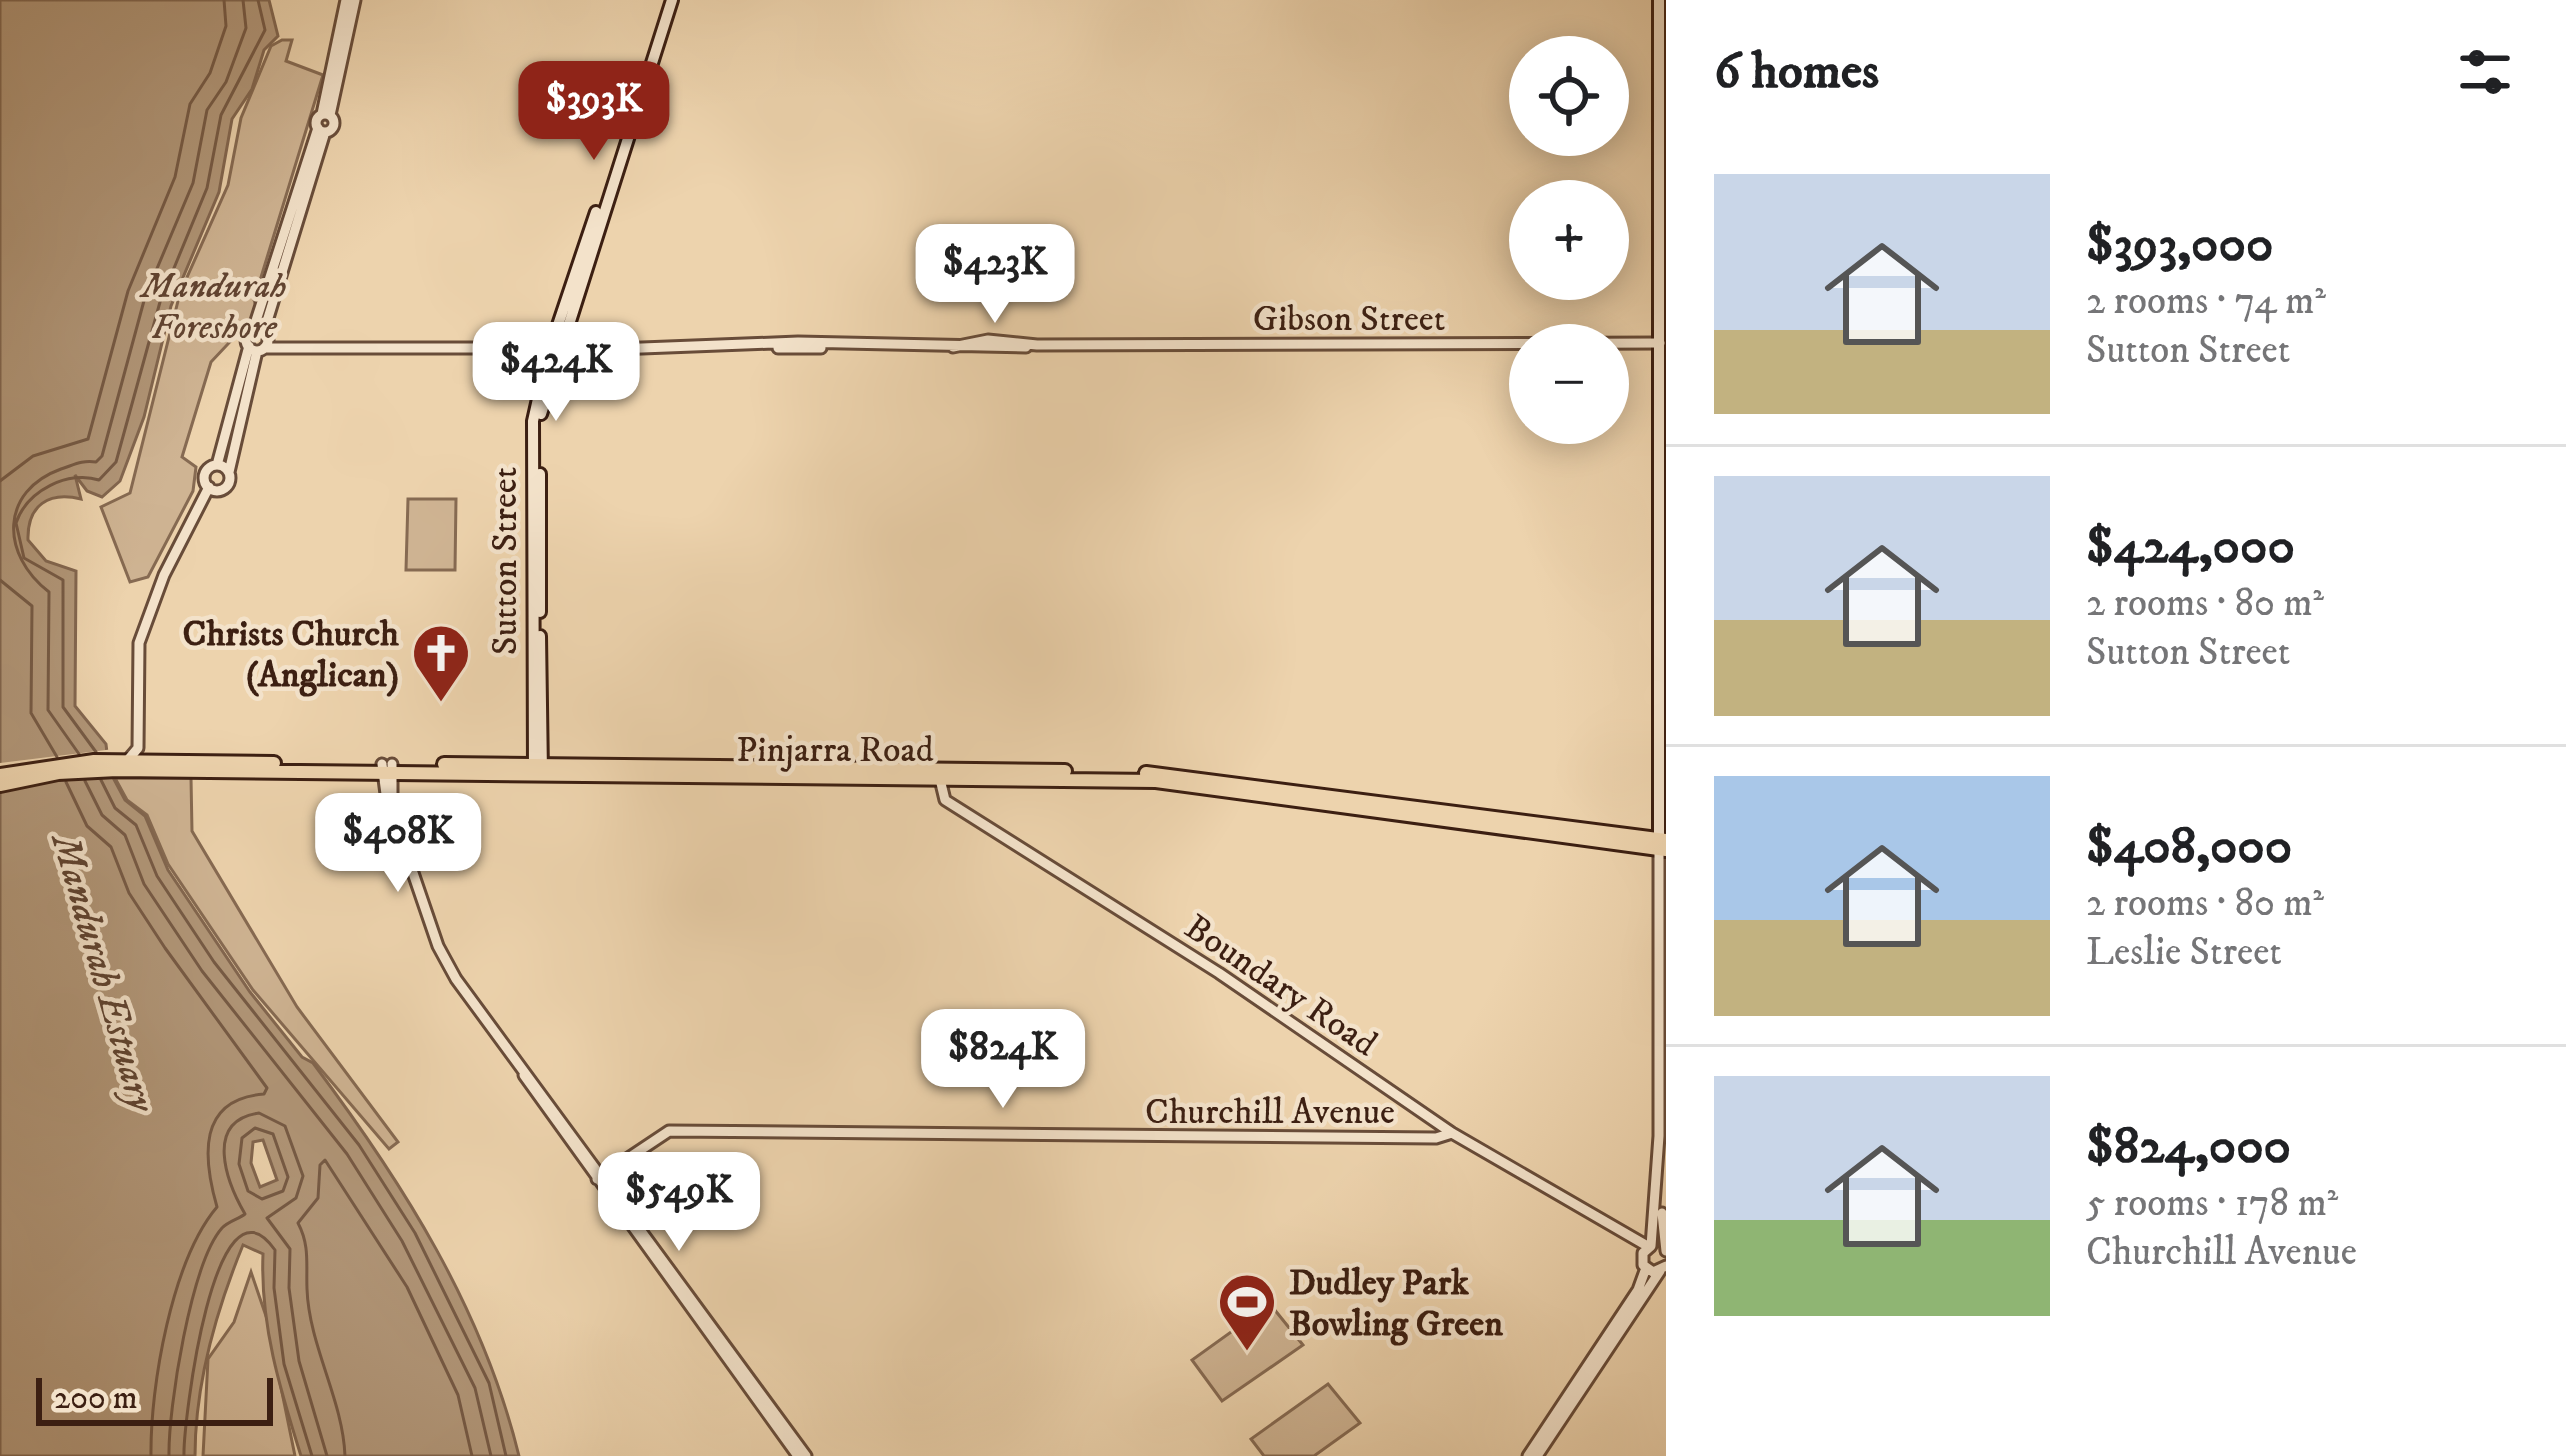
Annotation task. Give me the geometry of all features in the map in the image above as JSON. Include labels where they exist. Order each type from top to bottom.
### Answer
[{"type":"main road","name":"Sutton Street","points":[[538,770],[541,408],[557,344],[668,0]]},
{"type":"main road","points":[[1659,0],[1662,844]]},
{"type":"main road","name":"Pinjarra Road","points":[[0,775],[52,764],[121,764],[1182,775],[1662,844]]},
{"type":"main road","name":"Pinjarra Road","points":[[0,785],[121,764]]},
{"type":"street","points":[[121,764],[138,748],[139,643],[164,575],[209,487],[206,474],[217,465],[259,340],[326,115],[350,0]]},
{"type":"street","points":[[209,487],[225,488],[259,340]]},
{"type":"street","name":"Gibson Street","points":[[259,340],[295,345],[602,347],[1660,344]]},
{"type":"street","points":[[217,465],[229,472]]},
{"type":"street","points":[[387,768],[392,801],[438,946],[802,1456]]},
{"type":"street","name":"Boundary Road","points":[[939,774],[945,800],[1273,1009],[1452,1133],[1647,1254]]},
{"type":"street","points":[[1647,1254],[1666,1251],[1660,1136],[1662,844]]},
{"type":"street","name":"Churchill Avenue","points":[[600,1177],[669,1131],[1436,1138],[1452,1133]]},
{"type":"street","points":[[1533,1456],[1638,1290],[1647,1254],[1660,1136]]},
{"type":"street","points":[[1533,1456],[1663,1268],[1647,1254]]},
{"type":"green space","name":"Mandurah Foreshore","points":[[292,40],[286,61],[323,75],[254,300],[258,312],[211,362],[182,457],[196,467],[193,491],[148,577],[130,582],[101,507],[130,493],[180,293],[228,185],[241,118],[271,46]]},
{"type":"green space","points":[[408,499],[456,499],[455,570],[406,570]]},
{"type":"green space","points":[[115,778],[191,778],[192,831],[297,1007],[398,1142],[389,1149],[253,990],[168,864],[147,815],[127,800]]},
{"type":"green space","points":[[251,1272],[267,1319],[295,1456],[203,1456],[208,1359],[234,1322]]},
{"type":"green space","name":"Dudley Park Bowling Green","points":[[1270,1304],[1303,1345],[1222,1401],[1192,1360]]},
{"type":"green space","points":[[1328,1384],[1360,1423],[1314,1456],[1264,1456],[1251,1439]]},
{"type":"water","name":"Mandurah Estuary","points":[[0,0],[269,0],[278,36],[264,50],[252,89],[232,119],[219,192],[171,306],[144,417],[120,481],[102,497],[87,491],[75,475],[81,499],[59,497],[42,503],[31,518],[28,540],[46,561],[76,571],[75,706],[106,744],[109,770],[125,800],[145,816],[168,870],[250,992],[302,1057],[313,1063],[408,1201],[484,1349],[519,1456],[301,1456],[268,1331],[263,1254],[243,1245],[209,1348],[195,1456],[0,1456]],"holes":[[[263,1140],[277,1180],[260,1187],[251,1163],[253,1142]]]},
{"type":"pier","points":[[114,749],[115,768],[0,790],[0,763]]},
{"type":"place","name":"Christs Church (Anglican)","points":[[441,704]]},
{"type":"place","name":"Dudley Park Bowling Green","points":[[1247,1353]]}]
